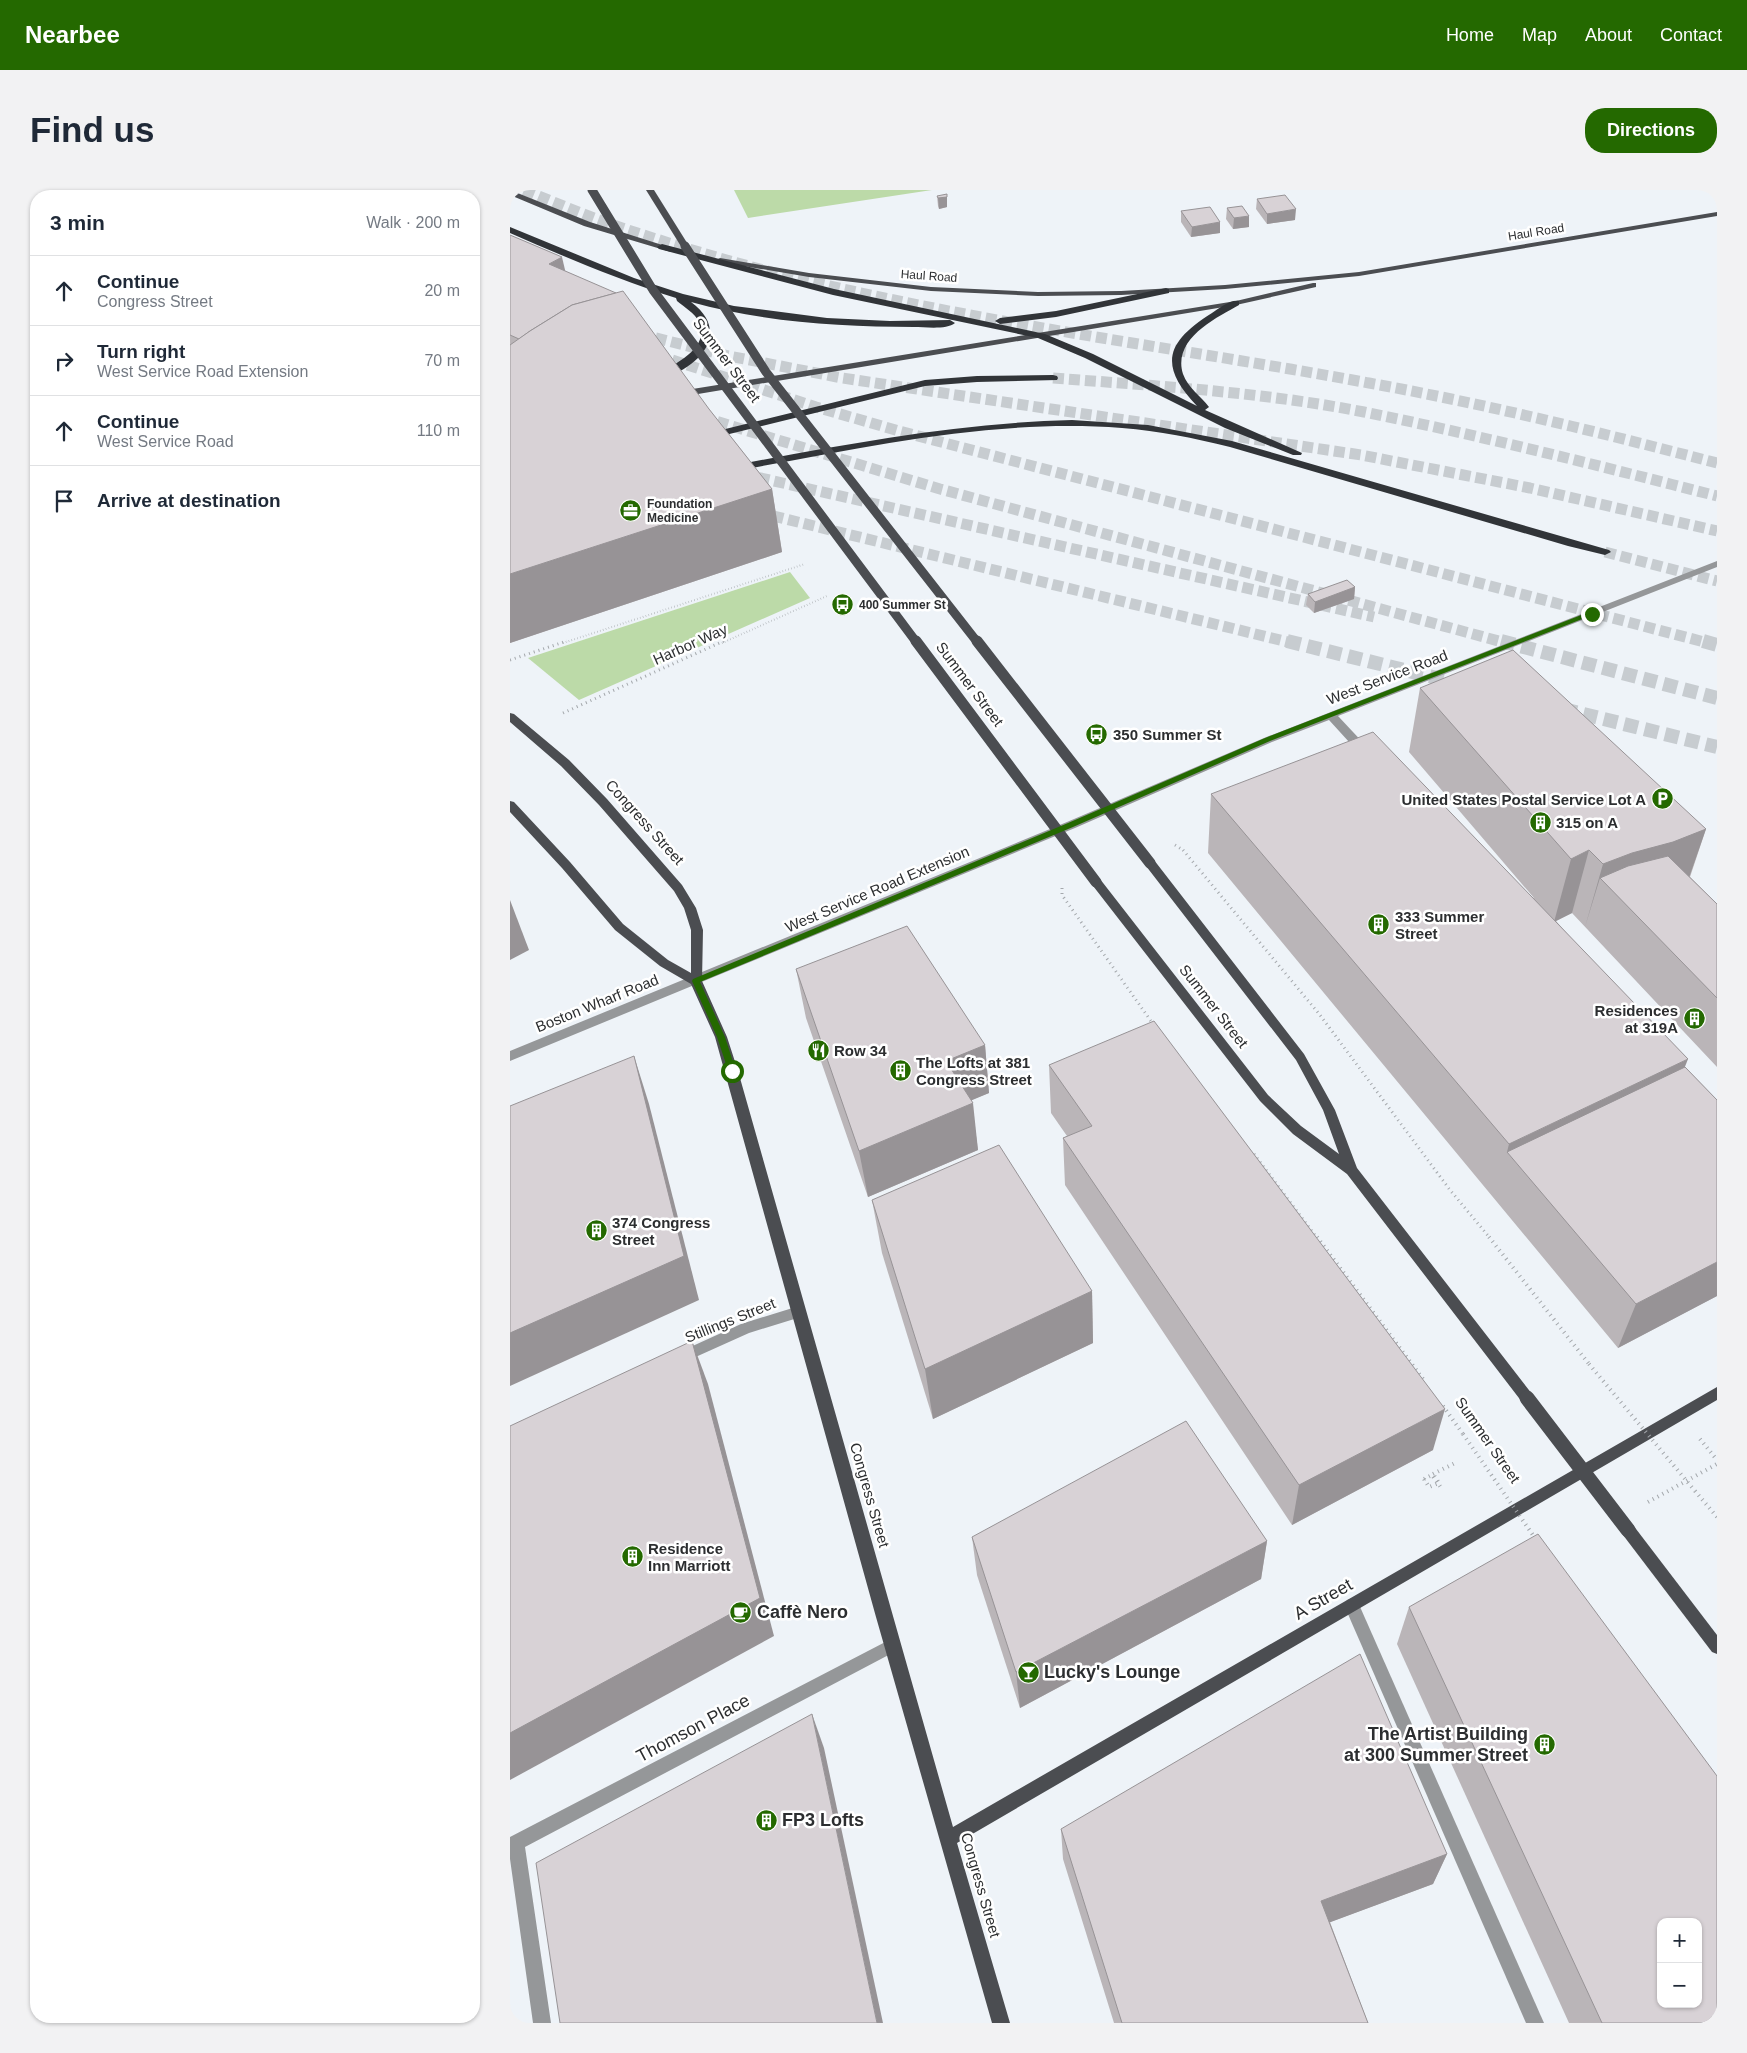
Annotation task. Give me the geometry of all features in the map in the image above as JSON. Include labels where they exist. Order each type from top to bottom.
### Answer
[{"type":"highway","points":[[510,230],[663,291],[687,303],[698,314],[705,326],[707,337],[701,349],[688,361],[656,378]]},
{"type":"highway","points":[[662,247],[817,288],[1041,336],[1076,350],[1229,426],[1365,479],[1470,514]]},
{"type":"highway","points":[[663,291],[720,306],[821,320],[890,323],[978,322],[1056,314],[1166,291]]},
{"type":"highway","points":[[1229,426],[1204,408],[1185,390],[1180,381],[1176,363],[1179,346],[1188,333],[1206,319],[1236,303]]},
{"type":"highway","points":[[698,438],[760,425],[880,392],[926,383],[977,379],[1053,378]]},
{"type":"highway","points":[[721,471],[934,433],[1020,424],[1086,422],[1164,430],[1200,436],[1293,461],[1605,552]]},
{"type":"main road","name":"Summer Street","points":[[592,190],[653,290],[1096,882],[1264,1098],[1297,1130],[1352,1170]]},
{"type":"main road","name":"Summer Street","points":[[650,190],[746,344],[766,372],[1300,1057],[1328,1110],[1352,1170],[1717,1647]]},
{"type":"main road","name":"Haul Road","points":[[510,192],[586,224],[662,247],[726,262],[809,275],[931,289],[1038,294],[1166,291],[1359,274]]},
{"type":"main road","name":"Haul Road","points":[[672,395],[1236,303],[1359,274],[1717,214]]},
{"type":"main road","name":"Congress Street","points":[[510,716],[565,763],[603,802],[678,888],[690,908],[697,930],[696,981],[721,1037],[948,1839],[1002,2023]]},
{"type":"main road","points":[[510,805],[566,865],[619,927],[664,963],[696,981]]},
{"type":"main road","name":"A Street","points":[[948,1839],[1717,1393]]},
{"type":"street","name":"West Service Road","points":[[1071,825],[1210,764],[1331,715],[1717,564]]},
{"type":"street","points":[[1331,715],[1370,758]]},
{"type":"street","name":"West Service Road Extension","points":[[696,981],[1071,825]]},
{"type":"street","name":"Boston Wharf Road","points":[[510,1056],[696,981]]},
{"type":"street","name":"Stillings Street","points":[[668,1364],[746,1328],[799,1312]]},
{"type":"street","points":[[1352,1605],[1535,2023]]},
{"type":"street","name":"Thomson Place","points":[[513,1845],[893,1645]]},
{"type":"street","points":[[513,1845],[542,2023]]},
{"type":"path","points":[[510,660],[805,564]]},
{"type":"path","name":"Harbor Way","points":[[563,713],[827,596]]},
{"type":"path","points":[[1183,850],[1314,1008],[1450,1190],[1525,1281],[1589,1364],[1717,1516]]},
{"type":"path","points":[[1062,895],[1158,1030]]},
{"type":"path","points":[[1252,1152],[1424,1381]]},
{"type":"path","name":"Summer Street","points":[[1441,1403],[1541,1545]]},
{"type":"path","points":[[1700,1438],[1717,1460]]},
{"type":"path","points":[[1442,1489],[1432,1475],[1424,1479],[1429,1487],[1439,1483],[1433,1474],[1458,1462]]},
{"type":"path","points":[[1648,1503],[1717,1464]]},
{"type":"green space","points":[[734,190],[932,190],[748,218]]},
{"type":"green space","points":[[790,572],[810,598],[579,700],[528,658]]},
{"type":"building","points":[[947,194],[947,197],[938,198],[937,196]]},
{"type":"building","points":[[1285,195],[1296,209],[1267,214],[1257,199]]},
{"type":"building","points":[[1242,206],[1249,216],[1234,218],[1227,208]]},
{"type":"building","points":[[1210,207],[1220,222],[1192,227],[1181,211]]},
{"type":"building","points":[[510,235],[562,257],[549,264],[616,293],[572,305],[519,339],[510,335]]},
{"type":"building","name":"Foundation Medicine","points":[[623,291],[709,409],[772,489],[510,574],[510,345],[572,305]]},
{"type":"building","points":[[1347,580],[1355,587],[1315,602],[1308,594]]},
{"type":"building","points":[[1513,650],[1706,829],[1673,842],[1632,853],[1603,864],[1589,850],[1571,859],[1420,688]]},
{"type":"building","points":[[1373,732],[1688,1059],[1509,1144],[1211,794]]},
{"type":"building","points":[[1668,856],[1717,904],[1717,998],[1600,878],[1628,866]]},
{"type":"building","name":"The Lofts at 381 Congress Street","points":[[907,926],[985,1045],[946,1061],[973,1103],[859,1151],[796,969]]},
{"type":"building","points":[[1154,1021],[1445,1409],[1299,1485],[1063,1138],[1092,1126],[1049,1065]]},
{"type":"building","name":"374 Congress Street","points":[[634,1056],[684,1256],[510,1333],[510,1106]]},
{"type":"building","points":[[1685,1067],[1717,1100],[1717,1262],[1636,1304],[1507,1152]]},
{"type":"building","points":[[999,1145],[1092,1291],[925,1369],[872,1200]]},
{"type":"building","name":"Residence Inn Marriott","points":[[692,1341],[760,1598],[510,1733],[510,1426]]},
{"type":"building","points":[[1186,1421],[1267,1541],[1016,1672],[972,1537]]},
{"type":"building","name":"The Artist Building at 300 Summer Street","points":[[1538,1534],[1717,1776],[1717,2021],[1714,2023],[1602,2023],[1409,1607]]},
{"type":"building","points":[[1360,1654],[1447,1854],[1321,1901],[1368,2023],[1122,2023],[1061,1829]]},
{"type":"building","name":"FP3 Lofts","points":[[812,1714],[877,2023],[560,2023],[536,1863]]},
{"type":"tunnel","points":[[524,190],[646,236],[743,265],[817,283],[1023,325],[1413,391],[1544,420],[1717,463]]},
{"type":"tunnel","points":[[640,334],[724,355],[842,378],[1361,455],[1530,488],[1717,531]]},
{"type":"tunnel","points":[[657,355],[816,407],[899,431],[1708,643]]},
{"type":"tunnel","points":[[1053,378],[1209,390],[1326,405],[1497,441],[1717,496]]},
{"type":"tunnel","points":[[702,417],[940,489],[1506,643]]},
{"type":"tunnel","points":[[743,474],[1374,617]]},
{"type":"tunnel","points":[[757,512],[1292,643]]},
{"type":"tunnel","points":[[1605,552],[1717,581]]},
{"type":"tunnel","points":[[1287,641],[1461,684]]},
{"type":"tunnel","points":[[1501,641],[1717,698]]},
{"type":"tunnel","points":[[1703,641],[1717,645]]},
{"type":"tunnel","points":[[1563,709],[1717,747]]},
{"type":"place","name":"Foundation Medicine","points":[[631,511]]},
{"type":"place","name":"400 Summer St","points":[[843,605]]},
{"type":"place","name":"350 Summer St","points":[[1097,734]]},
{"type":"place","name":"United States Postal Service Lot A","points":[[1662,799]]},
{"type":"place","name":"315 on A","points":[[1540,822]]},
{"type":"place","name":"333 Summer Street","points":[[1379,925]]},
{"type":"place","name":"Residences at 319A","points":[[1694,1019]]},
{"type":"place","name":"Row 34","points":[[818,1050]]},
{"type":"place","name":"The Lofts at 381 Congress Street","points":[[900,1071]]},
{"type":"place","name":"374 Congress Street","points":[[596,1231]]},
{"type":"place","name":"Residence Inn Marriott","points":[[632,1557]]},
{"type":"place","name":"Caffè Nero","points":[[741,1612]]},
{"type":"place","name":"Lucky's Lounge","points":[[1028,1672]]},
{"type":"place","name":"The Artist Building at 300 Summer Street","points":[[1544,1744]]},
{"type":"place","name":"FP3 Lofts","points":[[766,1820]]},
{"type":"route","points":[[732,1071],[721,1037],[696,981],[1071,825],[1268,740],[1592,614]]}]
